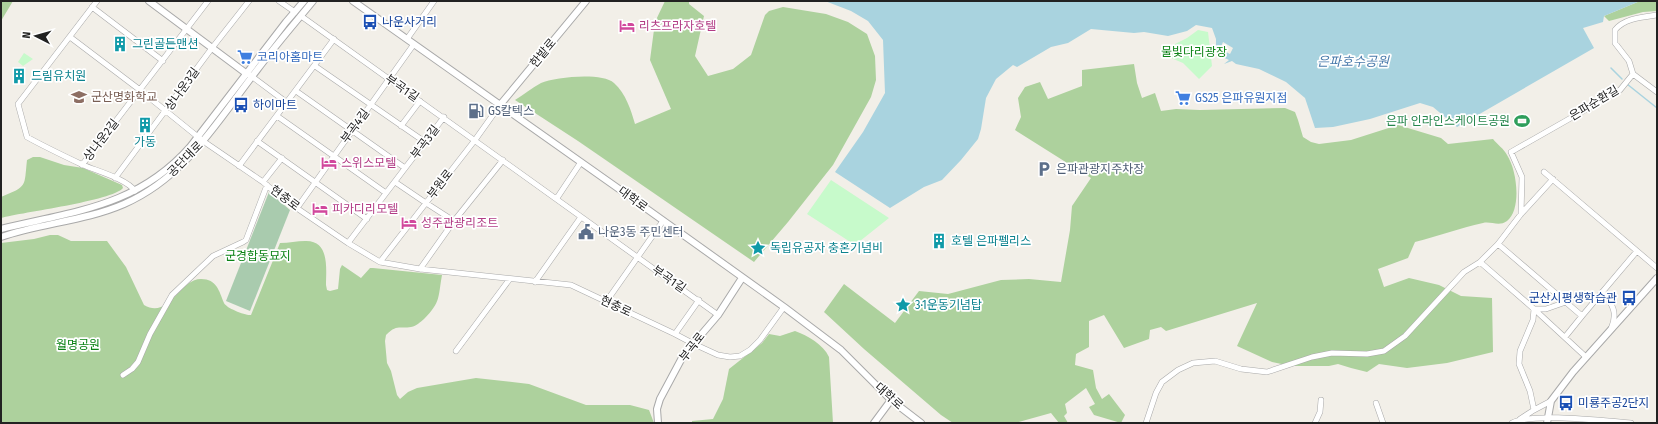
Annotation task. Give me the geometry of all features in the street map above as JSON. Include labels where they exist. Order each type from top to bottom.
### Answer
[{"type":"street","points":[[97,1],[18,104],[27,137],[82,165],[115,178],[132,187],[135,191]]},
{"type":"street","points":[[149,1],[286,102]]},
{"type":"street","name":"상나운2길","points":[[82,165],[208,1]]},
{"type":"street","name":"상나운3길","points":[[115,178],[249,1]]},
{"type":"street","points":[[279,1],[294,12]]},
{"type":"street","name":"공단대로","points":[[1,237],[97,213],[125,203],[145,192],[175,171],[189,157],[200,139],[249,75],[294,12],[304,1]]},
{"type":"street","name":"공단대로","points":[[249,75],[313,1]]},
{"type":"street","name":"대학로","points":[[353,1],[581,162],[841,350],[891,400],[921,423]]},
{"type":"street","points":[[407,39],[434,1]]},
{"type":"street","name":"한밭로","points":[[500,105],[586,1]]},
{"type":"street","points":[[92,7],[163,61]]},
{"type":"street","points":[[1657,15],[1625,22],[1620,24],[1615,30],[1615,43],[1629,61],[1633,74],[1657,92]]},
{"type":"street","name":"부곡1길","points":[[301,16],[557,198],[581,217],[718,315]]},
{"type":"street","name":"현충로","points":[[70,37],[140,90],[200,139],[348,243],[380,262],[420,269],[509,280],[571,285],[718,355],[730,357],[740,356],[750,350],[760,340],[784,308]]},
{"type":"street","points":[[239,166],[334,39]]},
{"type":"street","name":"부곡4길","points":[[297,208],[414,44]]},
{"type":"street","points":[[315,66],[425,142]]},
{"type":"street","name":"은파순환길","points":[[1521,214],[1522,177],[1511,152],[1620,90],[1633,74]]},
{"type":"street","points":[[296,91],[405,168]]},
{"type":"street","points":[[401,126],[420,101]]},
{"type":"street","name":"부원로","points":[[380,262],[475,140],[500,105]]},
{"type":"street","points":[[277,116],[386,193]]},
{"type":"street","name":"부곡3길","points":[[348,243],[444,117]]},
{"type":"street","name":"공단대로","points":[[1,228],[97,207],[135,191],[172,166],[200,139]]},
{"type":"street","points":[[257,141],[367,219]]},
{"type":"street","points":[[123,375],[132,369],[138,362],[150,334],[172,295],[214,256],[246,240],[265,184],[282,158]]},
{"type":"street","points":[[420,269],[454,221],[503,160]]},
{"type":"street","points":[[557,198],[581,162]]},
{"type":"street","points":[[1544,172],[1657,268]]},
{"type":"street","points":[[1146,423],[1156,392],[1162,382],[1178,370],[1193,363],[1215,361],[1241,369],[1267,372],[1312,357],[1332,353],[1366,354],[1384,351],[1405,336],[1464,272],[1480,262],[1498,244],[1521,214],[1553,179]]},
{"type":"street","points":[[395,182],[454,221]]},
{"type":"street","points":[[535,282],[581,217]]},
{"type":"street","points":[[606,302],[663,221]]},
{"type":"street","points":[[1498,244],[1582,316]]},
{"type":"street","points":[[1565,337],[1637,251]]},
{"type":"street","points":[[1480,262],[1586,357]]},
{"type":"street","name":"부곡로","points":[[658,423],[660,399],[683,356],[718,315],[742,278]]},
{"type":"street","points":[[1512,423],[1551,401],[1586,357],[1657,278]]},
{"type":"street","points":[[456,351],[509,280]]},
{"type":"street","points":[[1602,292],[1613,307],[1615,320],[1610,330]]},
{"type":"street","name":"부곡1길","points":[[675,334],[699,300]]},
{"type":"street","points":[[1534,309],[1546,309],[1566,302]]},
{"type":"street","points":[[1534,309],[1534,320],[1520,351],[1519,364],[1530,390],[1534,410]]},
{"type":"street","points":[[874,423],[891,400]]},
{"type":"street","points":[[1315,423],[1320,412],[1321,400]]},
{"type":"street","points":[[1547,420],[1551,401]]},
{"type":"street","points":[[1376,403],[1382,423]]},
{"type":"street","points":[[1519,419],[1631,423]]},
{"type":"green space","points":[[1,1],[13,1],[1,21]]},
{"type":"green space","points":[[665,1],[689,1],[689,4],[704,16],[695,56],[708,76],[733,69],[751,55],[765,15],[769,11],[783,7],[826,14],[848,22],[867,34],[875,56],[876,80],[871,97],[833,165],[754,262],[578,141],[515,100],[541,83],[567,77],[589,77],[608,80],[618,87],[625,97],[635,124],[671,109],[650,60],[655,22]]},
{"type":"green space","points":[[1640,1],[1657,1],[1657,11],[1643,12],[1609,21],[1604,16]]},
{"type":"green space","name":"물빛다리광장","points":[[1198,30],[1208,32],[1212,66],[1199,79],[1183,63],[1171,58],[1173,45],[1187,38]]},
{"type":"green space","points":[[24,53],[33,59],[23,66],[18,62]]},
{"type":"green space","points":[[1134,64],[1137,83],[1142,98],[1155,93],[1161,111],[1176,109],[1200,110],[1285,108],[1295,112],[1303,137],[1311,142],[1319,144],[1351,140],[1398,125],[1441,138],[1448,144],[1493,139],[1507,155],[1515,179],[1515,208],[1507,221],[1501,224],[1483,223],[1415,242],[1408,258],[1378,269],[1384,287],[1409,278],[1439,285],[1461,296],[1492,298],[1493,352],[1447,363],[1407,368],[1379,364],[1367,372],[1338,364],[1329,366],[1291,366],[1272,362],[1237,346],[1257,303],[1166,331],[1161,327],[1150,330],[1149,339],[1124,348],[1104,315],[1089,321],[1089,347],[1076,354],[1075,365],[1093,370],[1096,388],[1102,399],[1109,394],[1125,415],[1121,423],[1094,415],[1089,407],[1095,404],[1086,388],[1065,404],[1067,413],[1064,416],[1068,423],[1059,423],[1051,413],[1015,423],[953,423],[941,415],[864,349],[824,312],[844,284],[895,323],[919,291],[948,294],[1001,280],[1029,279],[1061,282],[1070,230],[1072,206],[1091,178],[1015,130],[1021,117],[1018,98],[1025,87],[1040,82],[1048,99],[1082,86],[1082,70]]},
{"type":"green space","points":[[33,157],[40,157],[64,165],[83,168],[122,185],[123,188],[116,193],[85,202],[1,218],[1,197],[20,188],[25,181],[27,160]]},
{"type":"green space","points":[[831,180],[889,218],[855,245],[807,214]]},
{"type":"green space","name":"군경합동묘지","points":[[269,192],[290,210],[250,311],[226,301]]},
{"type":"green space","name":"월명공원","points":[[50,235],[58,235],[71,241],[107,241],[126,267],[144,305],[153,308],[160,307],[167,303],[186,285],[201,279],[211,281],[217,286],[224,303],[228,307],[241,313],[251,315],[280,243],[305,241],[313,242],[319,245],[323,250],[325,257],[326,285],[327,290],[330,291],[338,289],[340,269],[342,265],[361,278],[370,268],[442,275],[438,299],[424,319],[415,326],[396,328],[386,335],[385,341],[387,363],[391,371],[397,395],[400,399],[408,392],[417,388],[476,378],[529,384],[586,405],[630,405],[649,410],[654,423],[1,423],[1,243],[34,239]]},
{"type":"green space","points":[[795,331],[815,341],[823,348],[829,357],[833,423],[692,423],[692,421],[713,419],[723,399],[729,369],[762,343],[769,334],[780,336]]},
{"type":"water","name":"은파호수공원","points":[[825,1],[1640,1],[1604,16],[1603,22],[1583,28],[1594,48],[1457,127],[1433,107],[1420,103],[1370,119],[1333,127],[1315,128],[1305,98],[1286,82],[1259,69],[1236,64],[1232,61],[1224,64],[1229,60],[1216,54],[1216,39],[1212,28],[1196,25],[1187,31],[1168,36],[1144,32],[1134,33],[1091,29],[1068,43],[1051,47],[1017,67],[1013,65],[996,79],[986,98],[978,139],[961,160],[942,180],[924,187],[890,208],[835,172],[863,132],[885,93],[883,40],[868,21],[851,11]]},
{"type":"pier","points":[[1223,42],[1233,48],[1230,54],[1226,52],[1222,59],[1220,58],[1225,52],[1220,49]]},
{"type":"waterway","points":[[1611,68],[1622,79]]},
{"type":"waterway","points":[[1627,84],[1657,108]]},
{"type":"place","name":"나운사거리","points":[[370,22]]},
{"type":"place","name":"리츠프라자호텔","points":[[627,26]]},
{"type":"place","name":"그린골든맨션","points":[[120,44]]},
{"type":"place","name":"코리아홈마트","points":[[245,57]]},
{"type":"place","name":"드림유치원","points":[[19,76]]},
{"type":"place","name":"군산명화학교","points":[[79,97]]},
{"type":"place","name":"GS25 은파유원지점","points":[[1183,98]]},
{"type":"place","name":"하이마트","points":[[241,105]]},
{"type":"place","name":"GS칼텍스","points":[[476,111]]},
{"type":"place","name":"은파 인라인스케이트공원","points":[[1522,121]]},
{"type":"place","name":"가동","points":[[145,125]]},
{"type":"place","name":"스위스모텔","points":[[329,163]]},
{"type":"place","name":"은파관광지주차장","points":[[1044,169]]},
{"type":"place","name":"피카디리모텔","points":[[320,209]]},
{"type":"place","name":"성주관광리조트","points":[[409,223]]},
{"type":"place","name":"나운3동 주민센터","points":[[586,232]]},
{"type":"place","name":"호텔 은파펠리스","points":[[939,241]]},
{"type":"place","name":"독립유공자 충혼기념비","points":[[758,248]]},
{"type":"place","name":"군산시평생학습관","points":[[1629,298]]},
{"type":"place","name":"3·1운동기념탑","points":[[903,305]]},
{"type":"place","name":"미룡주공2단지","points":[[1566,403]]}]
